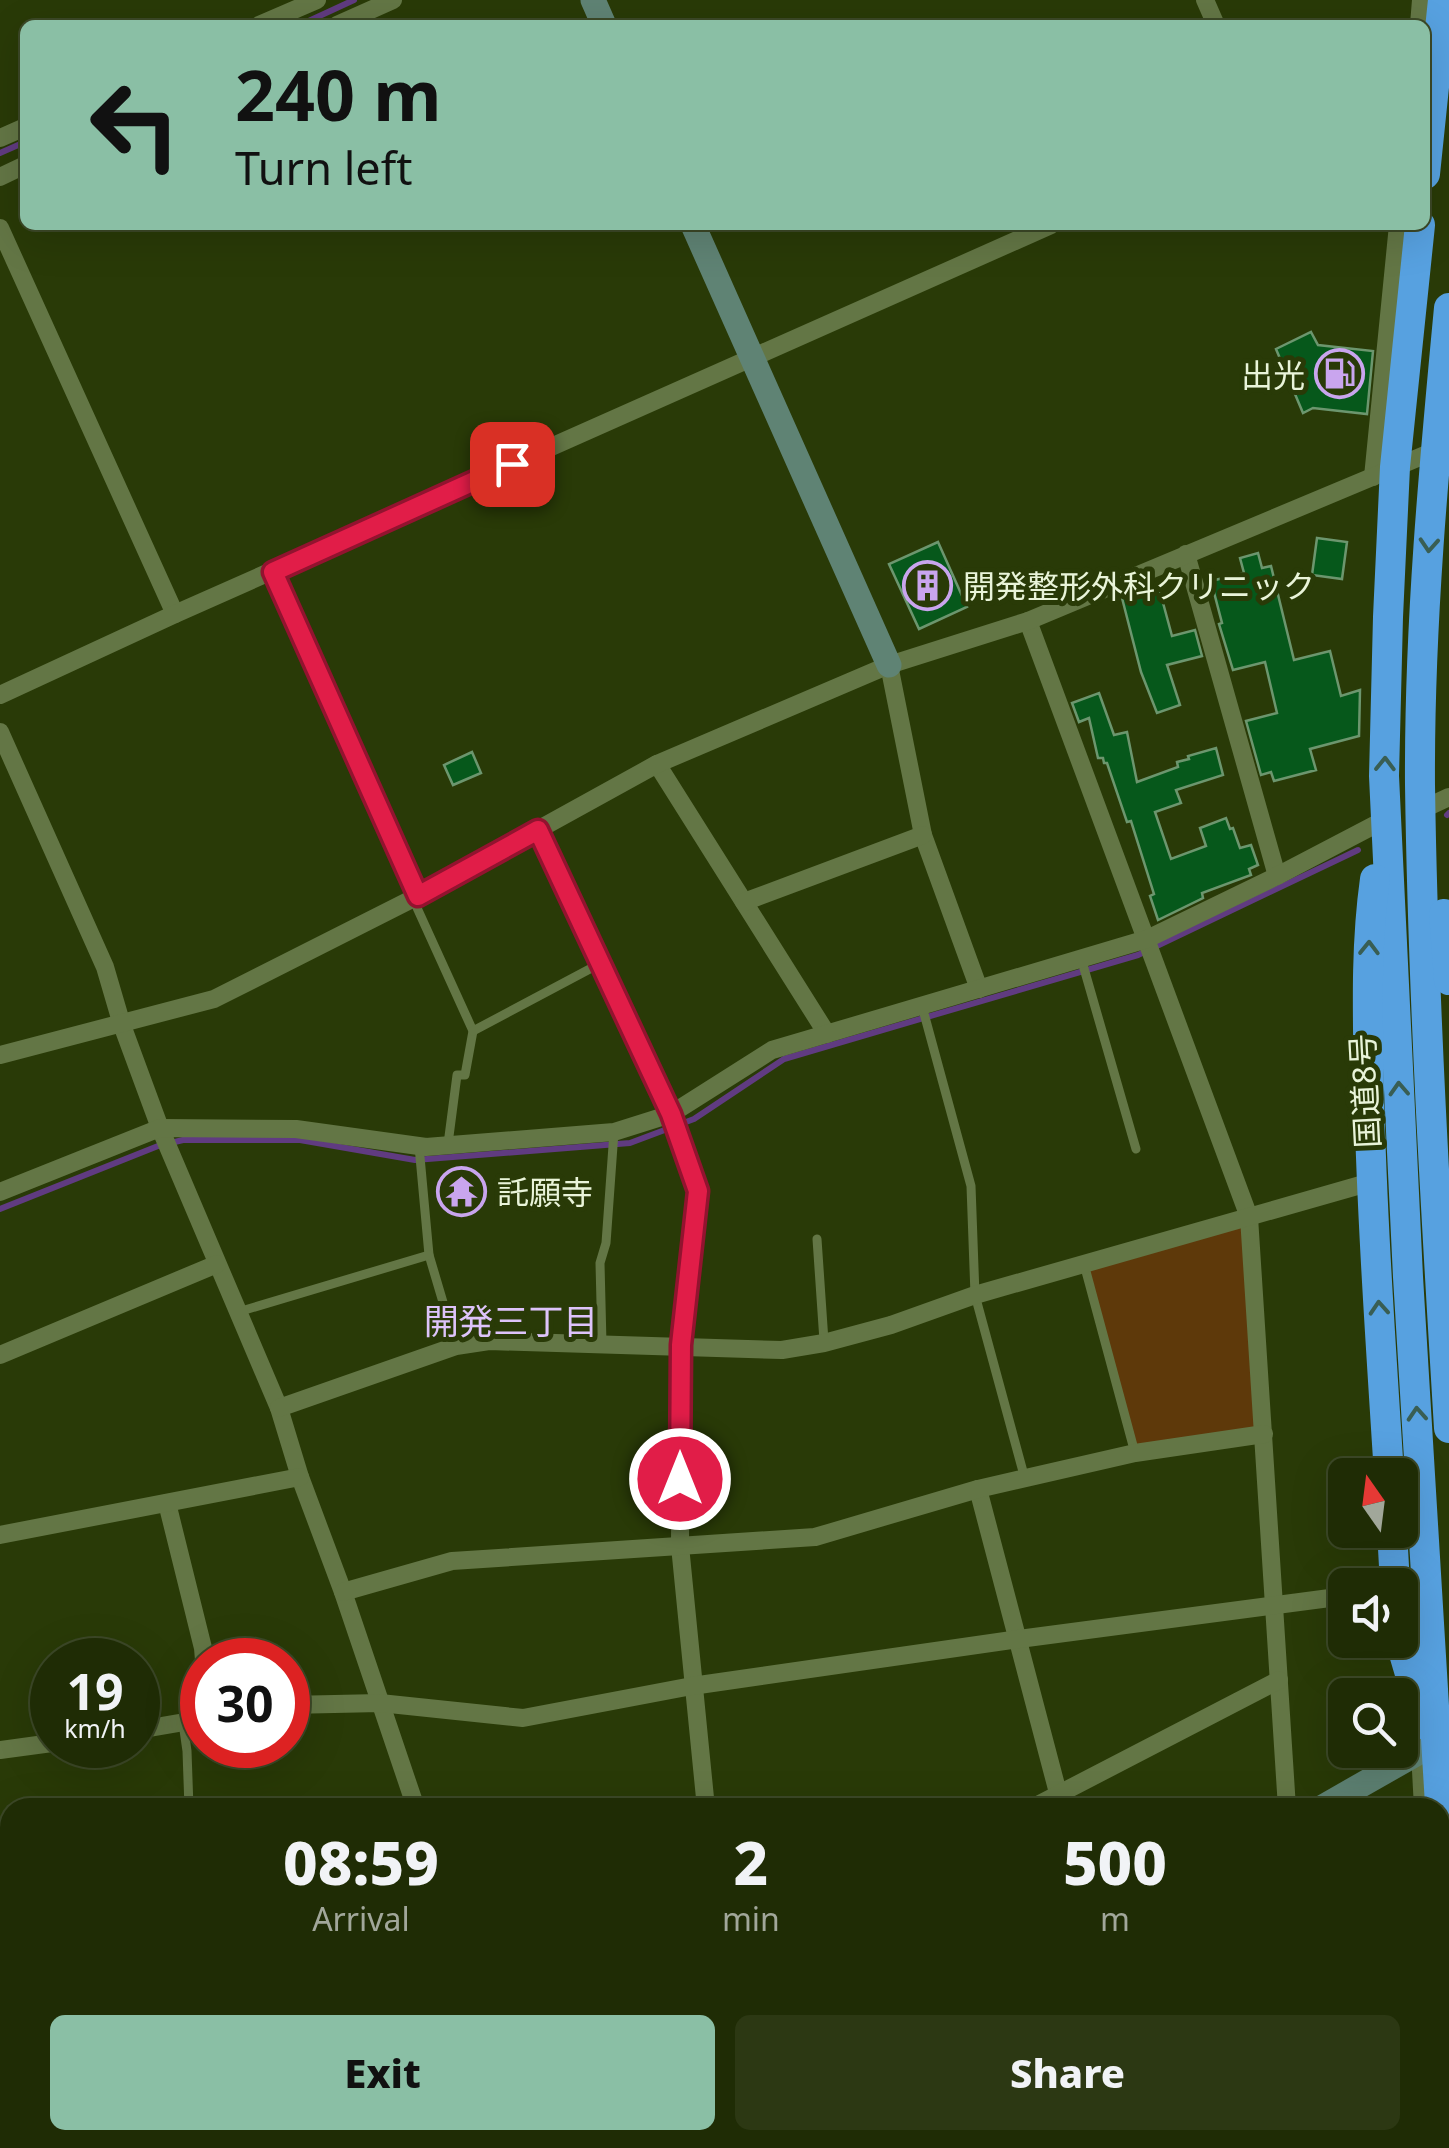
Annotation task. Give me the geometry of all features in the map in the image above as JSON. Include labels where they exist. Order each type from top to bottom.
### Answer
[{"type":"highway","points":[[1430,126],[1443,0]]},
{"type":"highway","name":"国道8号","points":[[1419,230],[1384,472],[1388,618],[1384,776],[1408,1277],[1440,1798]]},
{"type":"highway","name":"国道8号","points":[[1449,308],[1442,448],[1424,622],[1433,1168],[1449,1428]]},
{"type":"highway","points":[[1429,800],[1449,980]]},
{"type":"highway","points":[[1386,819],[1369,922],[1368,1022],[1371,1182],[1393,1364],[1390,1458]]},
{"type":"highway","points":[[1405,1658],[1418,1700],[1420,1752]]},
{"type":"street","points":[[270,20],[317,0]]},
{"type":"street","points":[[348,20],[393,0]]},
{"type":"street","points":[[0,228],[174,614]]},
{"type":"street","points":[[695,230],[889,665],[923,836],[980,989]]},
{"type":"street","points":[[0,695],[1040,230]]},
{"type":"street","points":[[1384,472],[1398,230]]},
{"type":"street","points":[[0,1055],[214,1000],[415,898],[658,764],[889,665],[1028,620],[1442,448]]},
{"type":"street","points":[[1186,554],[1277,876]]},
{"type":"street","points":[[273,572],[415,898]]},
{"type":"street","points":[[1028,620],[1250,1218],[1286,1798]]},
{"type":"street","points":[[0,732],[105,967],[160,1128],[279,1408],[380,1703],[407,1798]]},
{"type":"street","points":[[658,764],[828,1034]]},
{"type":"street","points":[[0,1192],[160,1128],[296,1129],[419,1146],[614,1132],[671,1114],[772,1050],[1147,938],[1386,819]]},
{"type":"street","points":[[538,830],[671,1114],[698,1191],[681,1345],[680,1546],[705,1798]]},
{"type":"street","points":[[744,902],[923,836]]},
{"type":"street","points":[[279,1408],[456,1346],[489,1341],[782,1350],[824,1342],[1371,1182]]},
{"type":"street","points":[[0,1354],[218,1264]]},
{"type":"street","points":[[342,1592],[452,1561],[815,1537],[1025,1478],[1135,1453],[1264,1434]]},
{"type":"street","points":[[0,1535],[300,1477]]},
{"type":"street","points":[[978,1489],[1059,1798]]},
{"type":"street","points":[[167,1503],[199,1638]]},
{"type":"street","points":[[310,1705],[380,1703],[522,1718],[692,1686],[1328,1599]]},
{"type":"street","points":[[1064,1798],[1279,1680]]},
{"type":"street","points":[[1338,1798],[1449,1734]]},
{"type":"street","points":[[0,1750],[30,1746]]},
{"type":"street","points":[[1420,1752],[1422,1798]]},
{"type":"lane","points":[[415,898],[473,1031],[464,1075],[457,1075],[448,1145]]},
{"type":"lane","points":[[1081,958],[1136,1148]]},
{"type":"lane","points":[[473,1031],[600,963]]},
{"type":"lane","points":[[922,1006],[970,1186],[975,1295],[1025,1478]]},
{"type":"lane","points":[[602,1344],[600,1262],[606,1243],[614,1132]]},
{"type":"lane","points":[[419,1146],[429,1256],[456,1346]]},
{"type":"lane","points":[[817,1240],[824,1342]]},
{"type":"lane","points":[[238,1312],[429,1256]]},
{"type":"lane","points":[[1084,1264],[1135,1453]]},
{"type":"lane","points":[[188,1768],[189,1798]]},
{"type":"shaded area","points":[[1243,1219],[1264,1434],[1135,1453],[1088,1263]]},
{"type":"building","points":[[1311,332],[1318,345],[1373,351],[1367,414],[1313,408],[1303,413],[1276,349]]},
{"type":"building","points":[[1317,538],[1347,542],[1342,579],[1312,575]]},
{"type":"building","name":"開発整形外科クリニック","points":[[938,542],[967,607],[919,629],[889,564]]},
{"type":"building","points":[[1258,553],[1262,568],[1271,566],[1294,660],[1330,651],[1341,696],[1360,690],[1359,736],[1310,749],[1316,770],[1274,781],[1271,772],[1261,775],[1246,721],[1277,713],[1265,662],[1233,670],[1211,581],[1244,573],[1240,558]]},
{"type":"building","points":[[1159,588],[1172,636],[1195,630],[1202,656],[1167,665],[1180,705],[1157,713],[1141,672],[1122,598]]},
{"type":"building","points":[[1099,693],[1114,735],[1127,732],[1137,782],[1178,767],[1177,762],[1189,759],[1188,756],[1216,748],[1223,775],[1176,790],[1181,803],[1155,812],[1171,859],[1206,846],[1200,828],[1226,818],[1240,848],[1251,845],[1258,865],[1249,869],[1251,875],[1202,893],[1203,898],[1158,920],[1131,821],[1127,822],[1107,763],[1098,758],[1089,718],[1079,722],[1072,703]]},
{"type":"building","points":[[472,752],[481,773],[453,785],[444,765]]},
{"type":"waterway","points":[[311,20],[354,0]]},
{"type":"waterway","points":[[0,153],[20,144]]},
{"type":"waterway","points":[[0,1209],[158,1146],[183,1140],[300,1140],[415,1160],[630,1143],[694,1119],[784,1059],[1138,955],[1358,850]]},
{"type":"place","name":"出光","points":[[1340,374]]},
{"type":"place","name":"開発整形外科クリニック","points":[[928,585]]},
{"type":"place","name":"託願寺","points":[[462,1191]]},
{"type":"district","name":"開発三丁目","points":[[511,1320]]},
{"type":"route","points":[[512,464],[273,572],[418,896],[538,830],[671,1114],[698,1191],[681,1345],[680,1479]]}]
